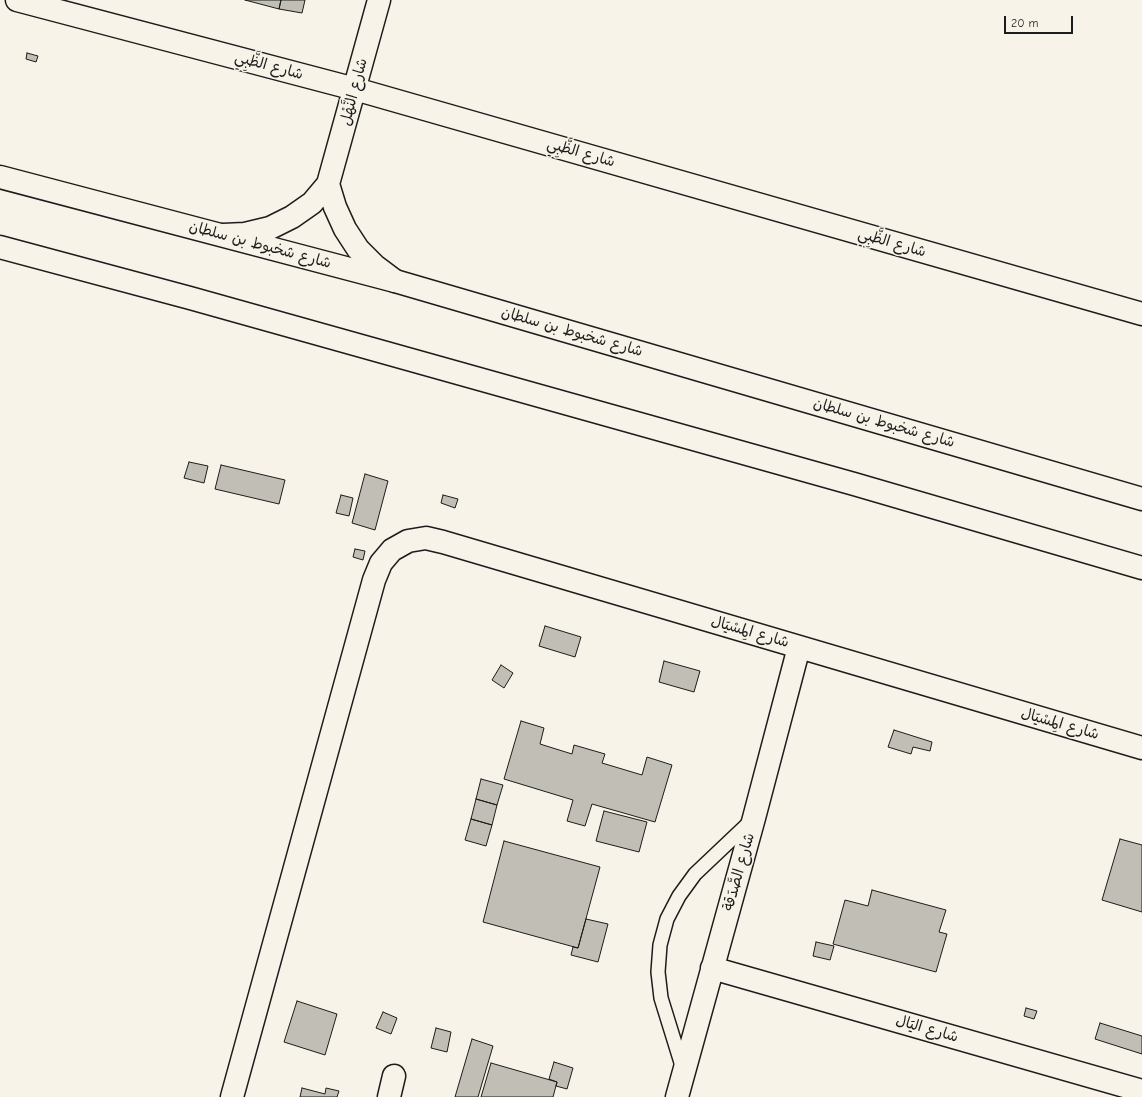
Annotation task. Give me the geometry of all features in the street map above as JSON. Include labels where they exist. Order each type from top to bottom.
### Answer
[{"type":"street","name":"شارع الظَّبِي","points":[[17,0],[355,89],[1142,314]]},
{"type":"street","name":"شارع النَّهْل","points":[[221,235],[245,234],[270,228],[292,217],[312,202],[328,184],[379,0]]},
{"type":"street","name":"شارع شخبوط بن سلطان","points":[[0,177],[395,281],[1142,499]]},
{"type":"street","points":[[328,184],[335,207],[345,229],[355,244],[375,266],[395,281]]},
{"type":"street","points":[[0,247],[205,302],[854,484],[1142,568]]},
{"type":"street","name":"شارع المِسْيَال","points":[[232,1097],[374,580],[380,563],[392,550],[408,541],[426,538],[451,544],[1142,748]]},
{"type":"street","name":"شارع الصَّدَقة","points":[[677,1097],[754,818],[798,647]]},
{"type":"street","name":"شارع اليَال","points":[[712,968],[1142,1091]]},
{"type":"street","points":[[389,1097],[394,1076]]},
{"type":"lane","points":[[684,1073],[661,998],[658,972],[660,945],[665,926],[679,896],[695,874],[754,818]]},
{"type":"building","points":[[245,0],[281,0],[279,9]]},
{"type":"building","points":[[281,0],[305,0],[302,13],[279,9]]},
{"type":"building","points":[[27,53],[38,56],[36,62],[26,59]]},
{"type":"building","points":[[189,462],[208,466],[204,483],[184,478]]},
{"type":"building","points":[[221,465],[285,480],[279,504],[215,489]]},
{"type":"building","points":[[365,474],[388,481],[375,530],[352,523]]},
{"type":"building","points":[[341,495],[353,498],[349,516],[336,513]]},
{"type":"building","points":[[443,495],[458,499],[455,508],[441,503]]},
{"type":"building","points":[[355,549],[365,551],[363,560],[353,557]]},
{"type":"building","points":[[545,626],[581,637],[575,657],[539,646]]},
{"type":"building","points":[[664,661],[700,671],[694,692],[659,682]]},
{"type":"building","points":[[501,665],[513,673],[504,688],[492,680]]},
{"type":"building","points":[[521,721],[544,728],[540,744],[572,754],[574,745],[605,754],[602,763],[642,775],[647,757],[672,765],[655,822],[592,804],[585,826],[567,821],[573,800],[504,779]]},
{"type":"building","points":[[894,730],[932,742],[930,751],[913,747],[911,754],[888,747]]},
{"type":"building","points":[[481,779],[503,785],[497,805],[476,799]]},
{"type":"building","points":[[476,799],[497,805],[492,825],[471,819]]},
{"type":"building","points":[[604,811],[647,822],[639,852],[596,841]]},
{"type":"building","points":[[471,819],[492,825],[486,846],[465,840]]},
{"type":"building","points":[[1120,839],[1142,845],[1142,912],[1102,900]]},
{"type":"building","points":[[504,841],[600,867],[578,948],[483,922]]},
{"type":"building","points":[[872,890],[946,910],[939,932],[947,934],[936,972],[833,944],[845,900],[868,906]]},
{"type":"building","points":[[586,919],[608,924],[598,962],[571,955],[573,947],[578,948]]},
{"type":"building","points":[[816,942],[834,946],[830,960],[813,956]]},
{"type":"building","points":[[297,1001],[337,1014],[325,1055],[284,1042]]},
{"type":"building","points":[[1026,1008],[1037,1011],[1034,1019],[1024,1016]]},
{"type":"building","points":[[383,1012],[397,1018],[391,1034],[376,1028]]},
{"type":"building","points":[[1100,1023],[1142,1036],[1142,1054],[1095,1039]]},
{"type":"building","points":[[436,1028],[451,1032],[447,1052],[431,1048]]},
{"type":"building","points":[[472,1039],[493,1046],[478,1097],[455,1097]]},
{"type":"building","points":[[554,1062],[573,1068],[567,1089],[556,1086],[557,1082],[549,1079]]},
{"type":"building","points":[[491,1063],[557,1082],[553,1097],[481,1097]]},
{"type":"building","points":[[302,1088],[325,1094],[326,1088],[339,1091],[337,1097],[300,1097]]}]
